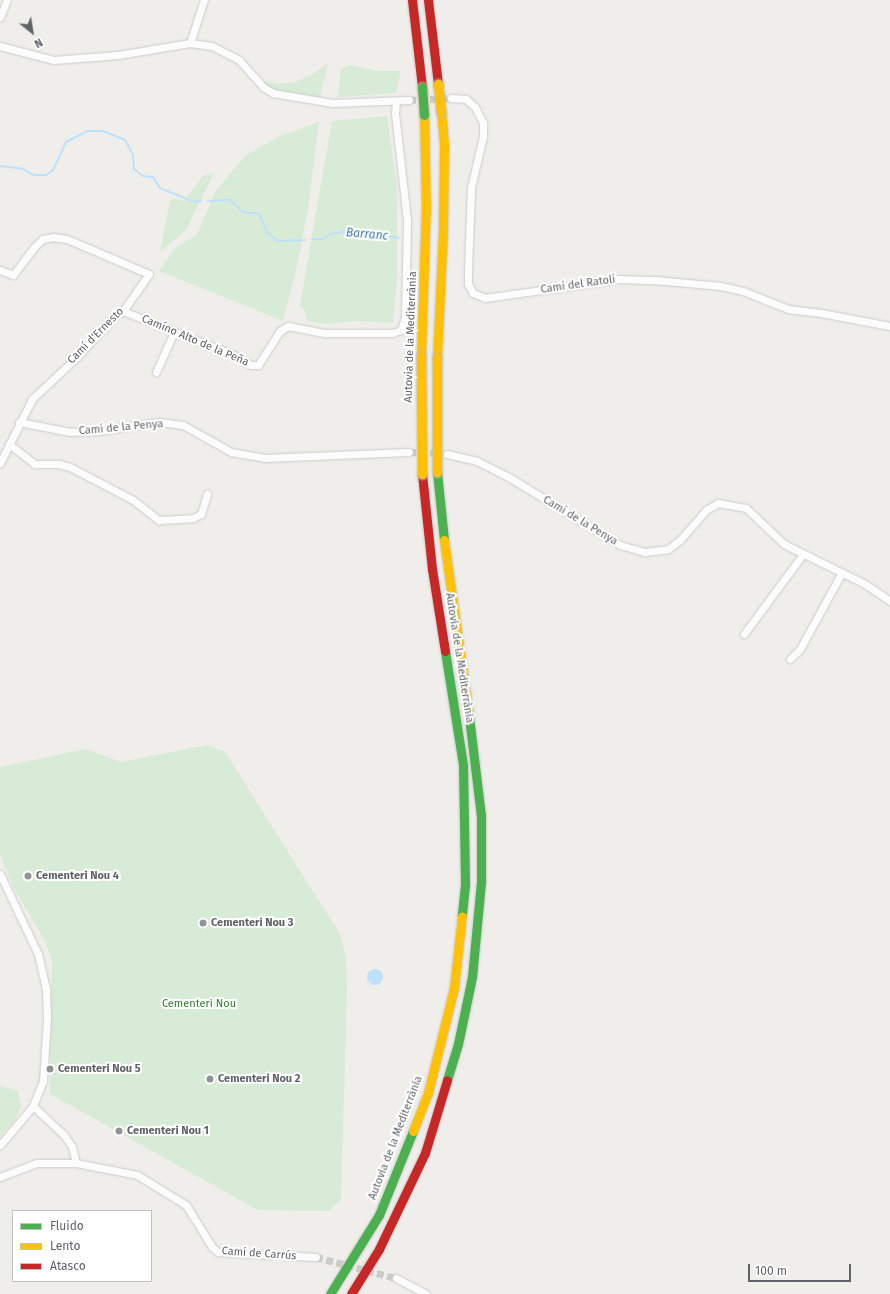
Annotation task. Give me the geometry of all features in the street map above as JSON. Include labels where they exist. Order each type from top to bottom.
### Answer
[{"type":"highway","name":"Autovia de la Mediterrània","points":[[330,1294],[378,1215],[428,1093],[454,988],[461,930],[465,816],[463,765],[432,569],[422,474],[421,356],[426,208],[424,115],[412,0]]},
{"type":"highway","name":"Autovia de la Mediterrània","points":[[351,1294],[379,1249],[425,1153],[458,1044],[472,977],[481,882],[481,816],[473,724],[445,551],[437,472],[437,358],[443,230],[444,144],[428,0]]},
{"type":"street","points":[[0,17],[7,0]]},
{"type":"street","points":[[190,43],[204,0]]},
{"type":"street","points":[[0,46],[54,60],[118,55],[190,43],[212,46],[228,53],[262,87],[273,93],[332,103],[409,100]]},
{"type":"street","name":"Camí del Ratolí","points":[[454,98],[466,99],[475,107],[483,123],[472,188],[468,284],[473,293],[485,298],[618,279],[655,280],[721,286],[743,291],[788,310],[821,313],[890,326]]},
{"type":"street","name":"Camíno Alto de la Peña","points":[[123,311],[236,356],[251,365],[258,365],[280,331],[288,326],[325,333],[392,333],[401,330],[405,318],[408,220],[395,113],[396,101]]},
{"type":"street","name":"Camí d'Ernesto","points":[[0,270],[14,275],[43,239],[53,237],[67,239],[149,274],[123,311],[115,315],[77,356],[32,400],[19,422],[0,463]]},
{"type":"street","points":[[156,372],[174,332]]},
{"type":"street","name":"Camí de la Penya","points":[[19,422],[70,432],[98,431],[159,422],[183,425],[231,452],[264,458],[409,452]]},
{"type":"street","points":[[9,444],[35,464],[59,464],[70,467],[133,500],[159,520],[193,518],[201,514],[207,494]]},
{"type":"street","name":"Camí de la Penya","points":[[447,454],[477,461],[507,476],[620,545],[645,552],[668,548],[680,540],[706,510],[718,503],[746,508],[784,544],[841,574],[864,584],[890,601]]},
{"type":"street","points":[[744,634],[803,554]]},
{"type":"street","points":[[790,659],[800,649],[841,574]]},
{"type":"street","points":[[0,874],[38,954],[46,990],[48,1017],[43,1081],[33,1106],[0,1145]]},
{"type":"street","points":[[33,1106],[64,1134],[72,1147],[76,1163]]},
{"type":"street","name":"Camí de Carrús","points":[[0,1177],[36,1163],[76,1163],[137,1175],[178,1198],[186,1205],[212,1247],[218,1252],[316,1257]]},
{"type":"street","points":[[396,1278],[426,1294]]},
{"type":"green space","points":[[328,63],[320,97],[278,91],[264,85],[265,81],[278,84],[295,82],[313,74]]},
{"type":"green space","points":[[350,65],[378,71],[401,71],[396,93],[338,97],[341,69]]},
{"type":"green space","points":[[387,116],[397,187],[397,279],[393,323],[357,321],[325,324],[307,321],[305,311],[300,305],[332,121]]},
{"type":"green space","points":[[319,122],[308,208],[297,267],[283,321],[159,271],[176,247],[197,235],[215,192],[246,155],[280,136]]},
{"type":"green space","points":[[214,173],[186,230],[160,252],[170,201],[173,198],[184,201],[203,176]]},
{"type":"green space","name":"Cementeri Nou","points":[[207,745],[225,752],[340,934],[346,958],[347,989],[341,1199],[329,1211],[258,1210],[50,1094],[52,960],[45,941],[12,885],[0,854],[0,767],[86,749],[121,762]]},
{"type":"green space","points":[[0,1086],[18,1091],[21,1107],[15,1120],[0,1136]]},
{"type":"water","points":[[372,969],[378,969],[383,974],[381,983],[378,985],[372,985],[367,980],[367,974]]},
{"type":"waterway","name":"Barranc","points":[[0,166],[23,169],[34,175],[46,175],[53,170],[66,142],[88,131],[103,131],[125,140],[133,155],[134,169],[143,176],[153,177],[160,188],[194,202],[201,201]]},
{"type":"waterway","name":"Barranc","points":[[208,201],[230,200],[243,212],[259,214],[268,233],[278,241],[305,240]]},
{"type":"waterway","name":"Barranc","points":[[312,239],[323,239],[331,234],[348,231],[399,238]]},
{"type":"tunnel","points":[[409,100],[451,98]]},
{"type":"tunnel","points":[[409,452],[441,453]]},
{"type":"tunnel","points":[[316,1257],[396,1278]]},
{"type":"traffic: fast","points":[[422,87],[424,115]]},
{"type":"traffic: fast","points":[[437,472],[444,540]]},
{"type":"traffic: fast","points":[[445,651],[463,765],[465,885],[462,916]]},
{"type":"traffic: fast","points":[[447,1080],[458,1044],[472,977],[481,882],[481,816],[468,708]]},
{"type":"traffic: fast","points":[[330,1294],[379,1215],[413,1131]]},
{"type":"traffic: slow","points":[[438,84],[441,112]]},
{"type":"traffic: slow","points":[[437,358],[443,230],[444,144],[441,112]]},
{"type":"traffic: slow","points":[[421,356],[426,208],[424,115]]},
{"type":"traffic: slow","points":[[421,356],[422,474]]},
{"type":"traffic: slow","points":[[437,358],[437,472]]},
{"type":"traffic: slow","points":[[444,540],[468,708]]},
{"type":"traffic: slow","points":[[413,1131],[428,1093],[454,988],[462,916]]},
{"type":"traffic: jam","points":[[412,0],[422,87]]},
{"type":"traffic: jam","points":[[428,0],[438,84]]},
{"type":"traffic: jam","points":[[422,474],[432,569],[445,651]]},
{"type":"traffic: jam","points":[[351,1294],[379,1249],[425,1153],[447,1080]]},
{"type":"place","name":"Cementeri Nou 4","points":[[28,876]]},
{"type":"place","name":"Cementeri Nou 3","points":[[203,923]]},
{"type":"place","name":"Cementeri Nou 5","points":[[50,1069]]},
{"type":"place","name":"Cementeri Nou 2","points":[[210,1079]]},
{"type":"place","name":"Cementeri Nou 1","points":[[119,1131]]}]
